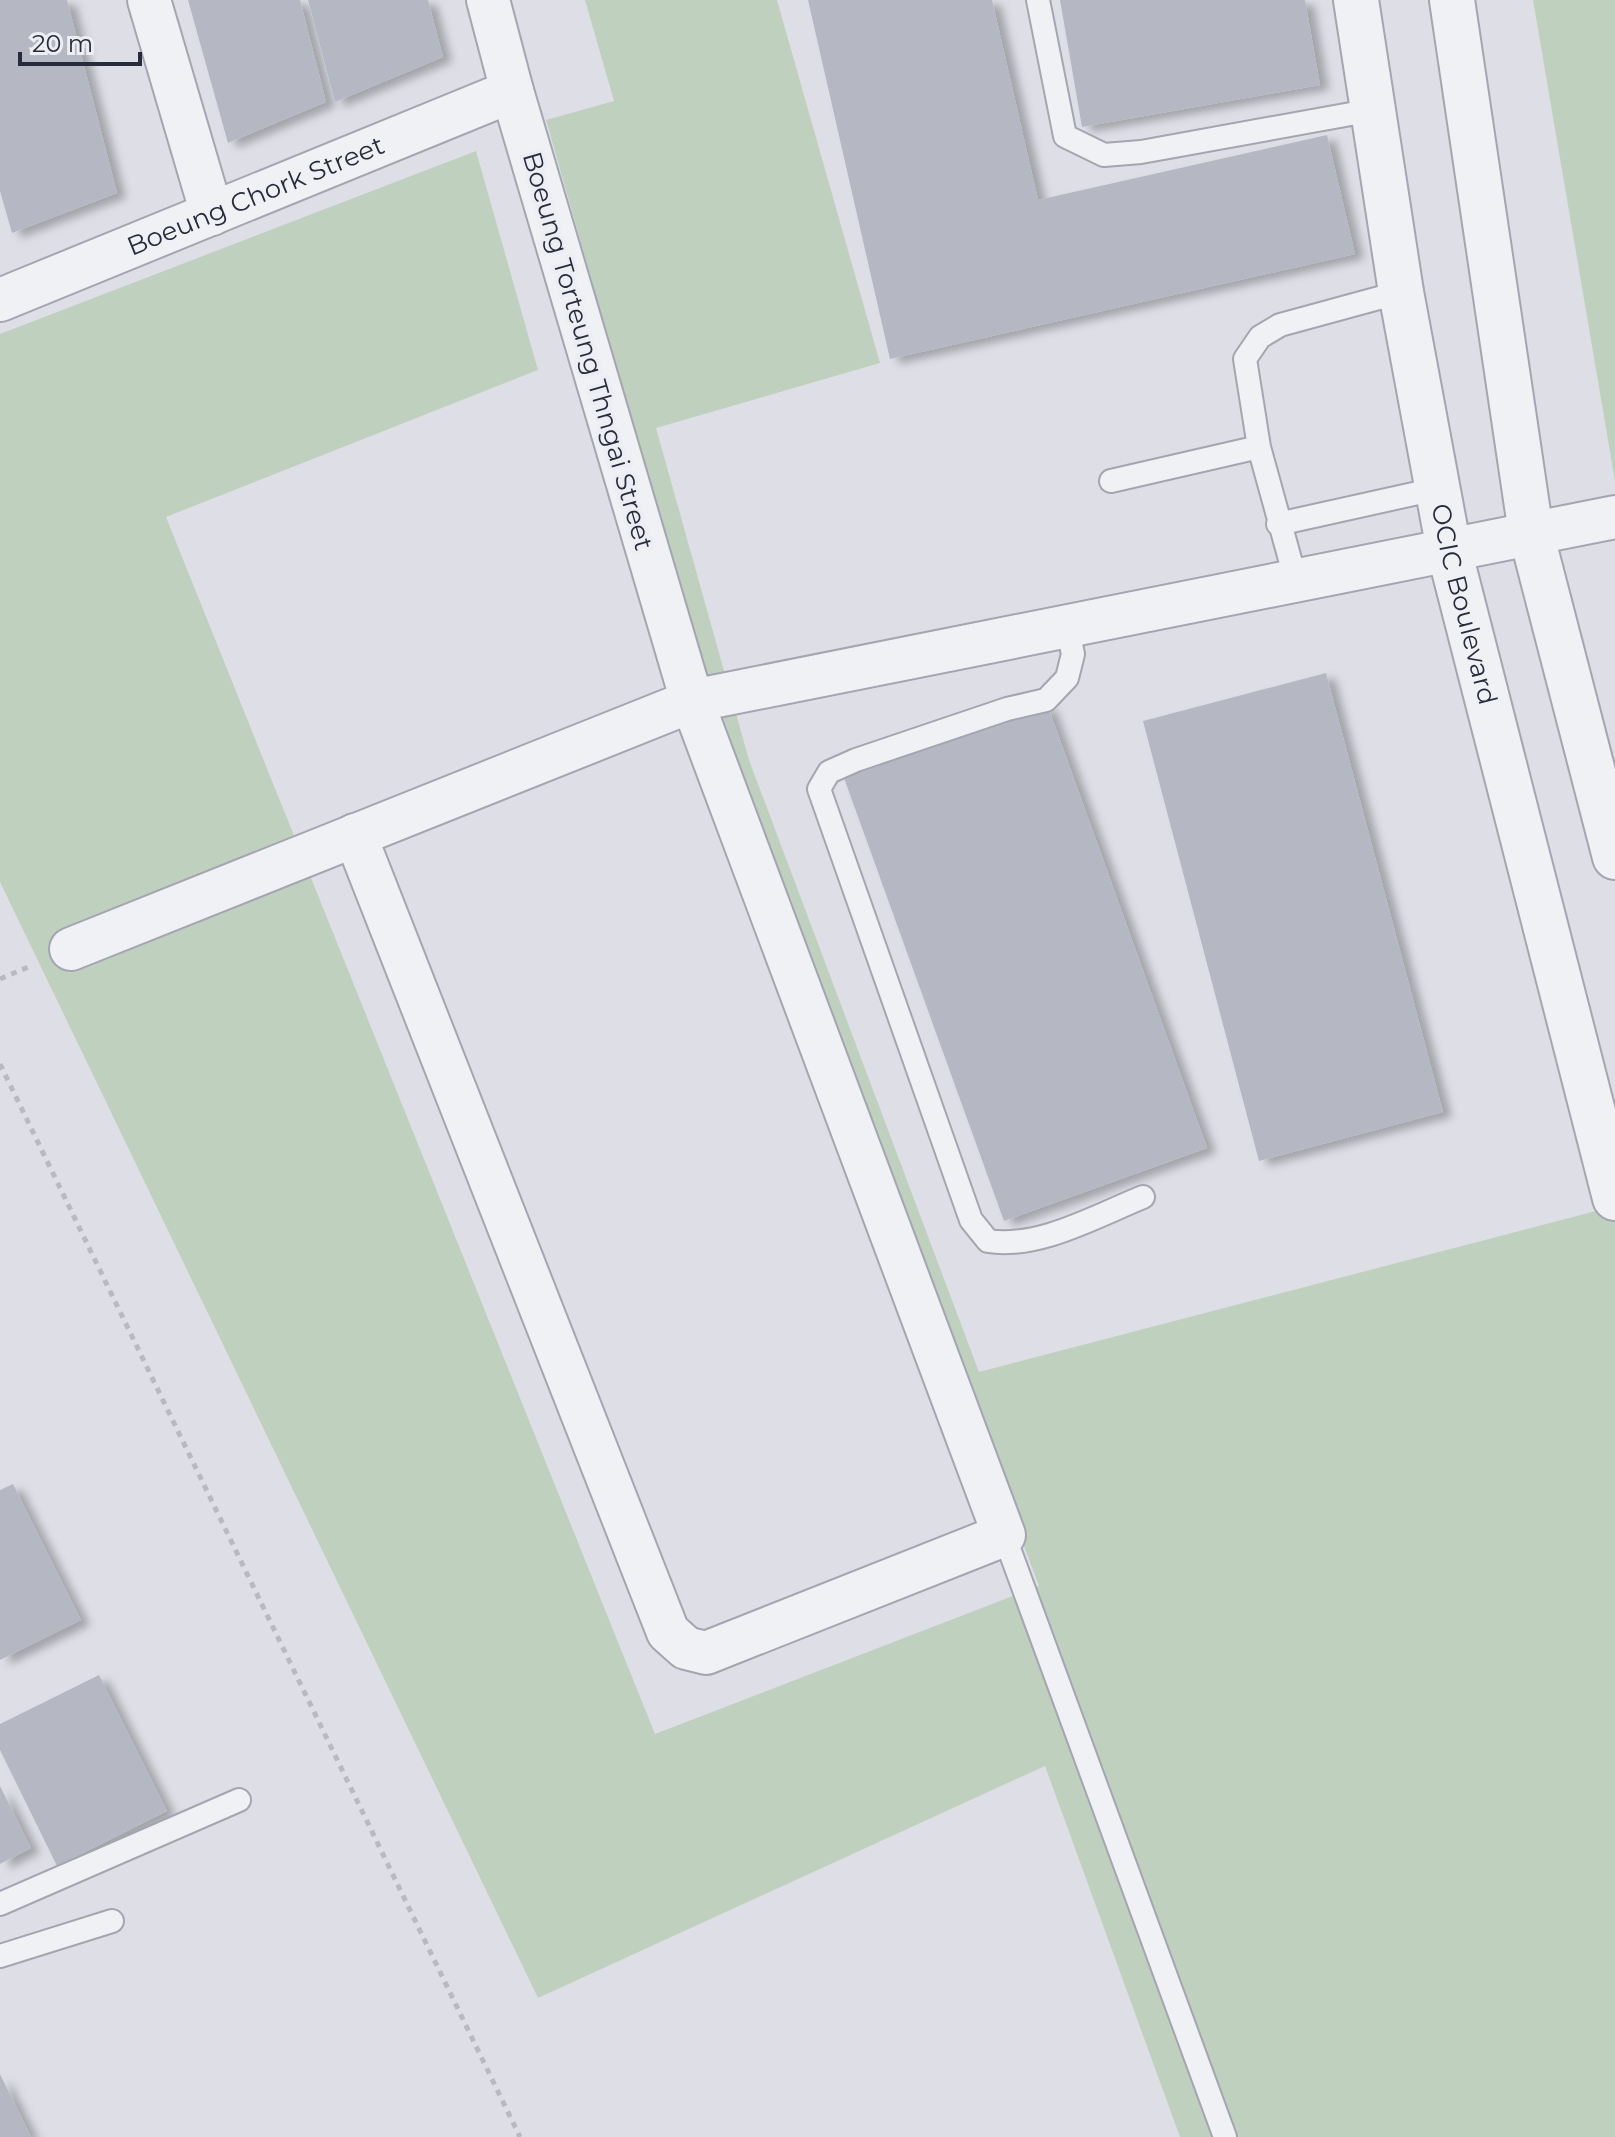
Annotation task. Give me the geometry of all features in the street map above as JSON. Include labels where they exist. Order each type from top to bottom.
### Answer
[{"type":"street","points":[[149,0],[212,214]]},
{"type":"street","name":"Boeung Torteung Thngai Street","points":[[488,0],[692,701],[1004,1535]]},
{"type":"street","name":"OCIC Boulevard","points":[[1356,0],[1401,292],[1449,550],[1615,1198]]},
{"type":"street","points":[[1452,0],[1531,533],[1615,857]]},
{"type":"street","name":"Boeung Chork Street","points":[[0,300],[512,91]]},
{"type":"street","points":[[71,949],[692,701],[1615,517]]},
{"type":"street","points":[[355,835],[668,1632],[686,1648],[706,1653],[1004,1535]]},
{"type":"lane","points":[[1038,0],[1065,136],[1104,155],[1141,152],[1373,110]]},
{"type":"lane","points":[[1296,581],[1259,447],[1245,359],[1260,337],[1280,325],[1401,292]]},
{"type":"lane","points":[[1111,481],[1259,447]]},
{"type":"lane","points":[[1278,524],[1436,489]]},
{"type":"lane","points":[[1067,626],[1073,654],[1067,678],[1046,700],[1007,709],[856,760],[829,772],[819,789],[971,1220],[988,1241],[1009,1244],[1033,1240],[1143,1197]]},
{"type":"lane","points":[[1004,1535],[1225,2137]]},
{"type":"lane","points":[[0,1904],[239,1800]]},
{"type":"lane","points":[[0,1956],[112,1921]]},
{"type":"path","points":[[0,1064],[520,2137]]},
{"type":"green space","points":[[585,0],[777,0],[880,363],[656,428],[749,760],[979,1372],[1615,1206],[1615,2137],[1180,2137],[1045,1766],[538,1998],[0,882],[0,334],[476,151],[538,370],[166,517],[655,1734],[1039,1586],[729,764],[546,120],[614,101]]},
{"type":"green space","points":[[1533,0],[1615,0],[1615,481]]},
{"type":"building","points":[[0,0],[67,0],[117,193],[12,233],[0,191]]},
{"type":"building","points":[[188,0],[300,0],[326,102],[228,143]]},
{"type":"building","points":[[308,0],[428,0],[443,57],[335,102]]},
{"type":"building","points":[[808,0],[992,0],[1038,200],[1327,135],[1355,254],[890,359]]},
{"type":"building","points":[[1060,0],[1305,0],[1320,85],[1082,127]]},
{"type":"building","points":[[1326,673],[1443,1112],[1259,1161],[1143,721]]},
{"type":"building","points":[[1047,704],[1207,1148],[1004,1221],[844,778]]},
{"type":"building","points":[[13,1484],[81,1620],[0,1660],[0,1490]]},
{"type":"building","points":[[99,1675],[167,1811],[57,1866],[0,1750],[0,1724]]},
{"type":"building","points":[[0,1786],[31,1848],[0,1864]]},
{"type":"building","points":[[0,2074],[31,2137],[0,2137]]}]
